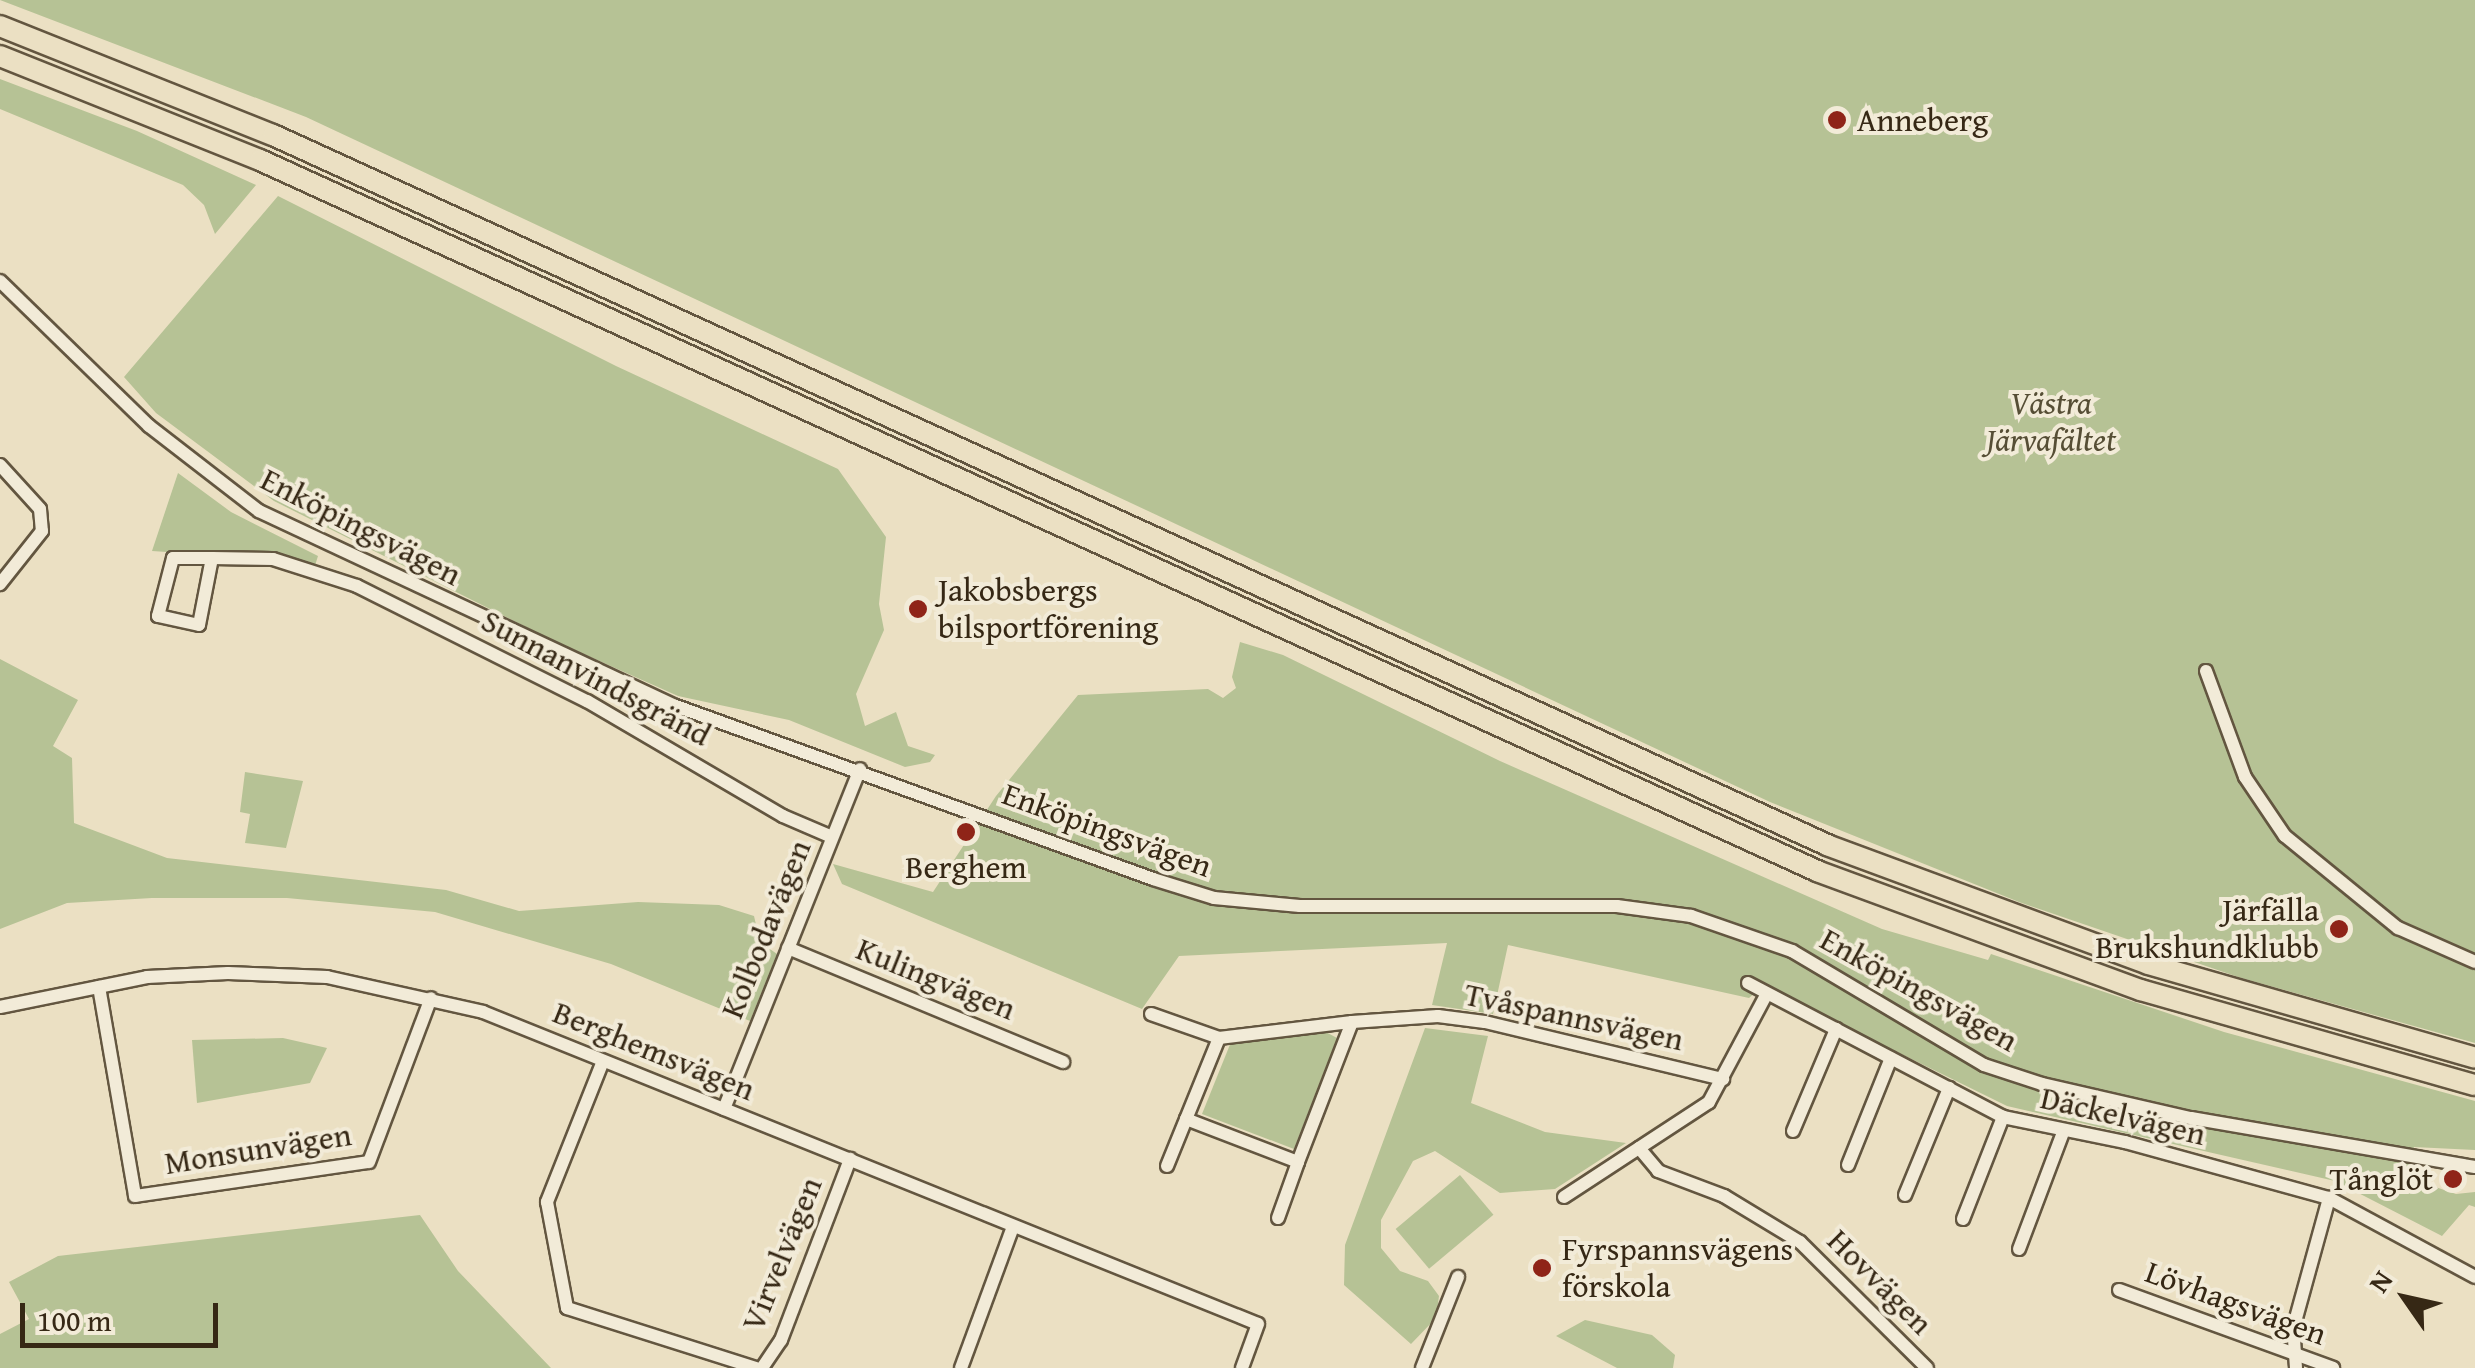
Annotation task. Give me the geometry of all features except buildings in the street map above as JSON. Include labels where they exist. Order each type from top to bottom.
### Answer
[{"type":"highway","points":[[0,26],[273,135],[1826,845],[2148,964],[2475,1058]]},
{"type":"highway","points":[[0,56],[260,160],[1816,871],[2157,996],[2475,1086]]},
{"type":"street","name":"Enköpingsvägen","points":[[0,281],[149,426],[259,510],[676,706],[1214,898],[1300,906],[1617,906],[1691,916],[1792,951],[1984,1065],[2042,1084],[2191,1118],[2475,1166]]},
{"type":"street","points":[[0,465],[40,509],[42,531],[0,584]]},
{"type":"street","name":"Sunnanvindsgränd","points":[[212,558],[199,625],[158,616],[173,558],[212,558],[273,559],[357,586],[587,701],[784,816],[832,837]]},
{"type":"street","points":[[2206,671],[2245,777],[2285,836],[2398,928],[2475,962]]},
{"type":"street","name":"Kolbodavägen","points":[[724,1110],[860,769]]},
{"type":"street","name":"Kulingvägen","points":[[788,948],[1063,1062]]},
{"type":"street","name":"Berghemsvägen","points":[[0,1006],[98,987],[228,973],[327,977],[483,1012],[1258,1324],[1242,1368]]},
{"type":"street","name":"Däckelvägen","points":[[1748,984],[1764,996],[1836,1028],[2003,1117],[2329,1198],[2475,1276]]},
{"type":"street","name":"Monsunvägen","points":[[98,987],[135,1196],[368,1162],[431,998]]},
{"type":"street","points":[[1564,1197],[1709,1102],[1764,996]]},
{"type":"street","name":"Tvåspannsvägen","points":[[1151,1014],[1219,1038],[1438,1016],[1485,1022],[1723,1079]]},
{"type":"street","points":[[1278,1218],[1352,1022]]},
{"type":"street","points":[[1793,1131],[1836,1028]]},
{"type":"street","points":[[1166,1166],[1219,1038]]},
{"type":"street","points":[[1848,1165],[1891,1058]]},
{"type":"street","name":"Virvelvägen","points":[[603,1061],[547,1202],[568,1308],[759,1368],[781,1340],[850,1160]]},
{"type":"street","points":[[1905,1195],[1949,1088]]},
{"type":"street","points":[[1962,1218],[2003,1117]]},
{"type":"street","points":[[1186,1119],[1298,1162]]},
{"type":"street","points":[[2018,1249],[2064,1130]]},
{"type":"street","name":"Hovvägen","points":[[1639,1148],[1658,1171],[1724,1196],[1800,1242],[1927,1368]]},
{"type":"street","points":[[2296,1368],[2292,1349],[2329,1198]]},
{"type":"street","points":[[961,1368],[1012,1227]]},
{"type":"street","points":[[1422,1368],[1458,1277]]},
{"type":"street","name":"Lövhagsvägen","points":[[2119,1290],[2292,1349],[2333,1368]]},
{"type":"green space","name":"Västra Järvafältet","points":[[0,0],[2475,0],[2475,1043],[2241,978],[2019,902],[1770,802],[306,117]]},
{"type":"green space","points":[[0,79],[137,131],[256,185],[215,234],[204,205],[183,185],[0,109]]},
{"type":"green space","points":[[278,196],[616,366],[838,469],[886,537],[879,604],[884,630],[856,694],[865,726],[896,712],[908,746],[935,755],[930,762],[905,767],[789,720],[678,696],[550,639],[274,501],[156,413],[124,377]]},
{"type":"green space","points":[[178,473],[231,512],[318,556],[313,572],[273,559],[152,551]]},
{"type":"green space","points":[[1240,642],[1283,655],[1500,761],[1882,929],[1988,960],[1991,954],[2224,1032],[2475,1101],[2475,1150],[2414,1147],[2406,1177],[2456,1194],[2475,1192],[2475,1207],[2469,1205],[2442,1236],[2335,1181],[2007,1106],[1763,986],[1749,998],[1508,945],[1493,1014],[1432,1005],[1447,943],[1179,956],[1142,1009],[842,884],[833,864],[933,892],[996,796],[1078,695],[1208,689],[1223,698],[1236,688],[1232,677]]},
{"type":"green space","points":[[0,659],[78,700],[53,746],[72,758],[74,823],[167,858],[446,890],[519,911],[638,902],[719,905],[754,916],[760,942],[777,954],[750,1021],[611,964],[435,912],[287,898],[152,898],[67,903],[0,929]]},
{"type":"green space","points":[[245,772],[303,781],[286,848],[245,843],[250,814],[240,812]]},
{"type":"green space","points":[[1425,1028],[1488,1036],[1471,1103],[1545,1132],[1626,1143],[1555,1189],[1500,1193],[1435,1151],[1413,1161],[1381,1220],[1381,1248],[1400,1271],[1428,1281],[1439,1296],[1436,1318],[1411,1344],[1344,1285],[1345,1245]]},
{"type":"green space","points":[[1322,1030],[1337,1038],[1294,1149],[1202,1114],[1231,1042]]},
{"type":"green space","points":[[283,1038],[327,1048],[310,1083],[197,1103],[192,1040]]},
{"type":"green space","points":[[1460,1175],[1493,1215],[1429,1269],[1396,1229]]},
{"type":"green space","points":[[420,1215],[458,1271],[551,1368],[0,1368],[0,1334],[29,1319],[9,1282],[58,1256]]},
{"type":"green space","points":[[1585,1320],[1652,1335],[1675,1355],[1673,1368],[1617,1368],[1556,1336]]},
{"type":"place","name":"Anneberg","points":[[1837,120]]},
{"type":"place","name":"Jakobsbergs bilsportförening","points":[[918,609]]},
{"type":"place","name":"Berghem","points":[[966,832]]},
{"type":"place","name":"Järfälla Brukshundklubb","points":[[2339,929]]},
{"type":"place","name":"Tånglöt","points":[[2453,1179]]},
{"type":"place","name":"Fyrspannsvägens förskola","points":[[1542,1268]]}]
